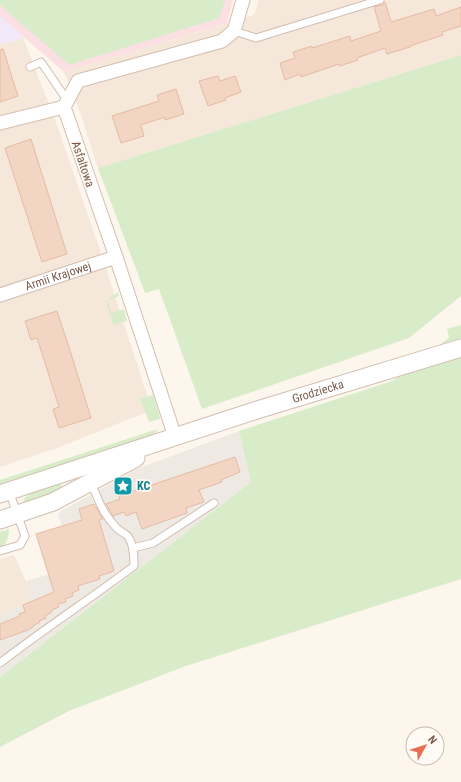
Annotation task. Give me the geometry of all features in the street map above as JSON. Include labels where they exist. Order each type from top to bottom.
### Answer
[{"type":"street","points":[[0,123],[66,103],[78,81],[222,41],[234,31],[244,0]]},
{"type":"street","name":"Asfaltowa","points":[[66,103],[175,437]]},
{"type":"street","name":"Armii Krajowej","points":[[0,295],[116,257]]},
{"type":"street","name":"Grodziecka","points":[[5,493],[87,474],[175,437],[257,410],[461,348]]},
{"type":"street","name":"Grodziecka","points":[[0,520],[53,502],[87,474]]},
{"type":"lane","points":[[234,31],[256,38],[380,0]]},
{"type":"lane","points":[[30,67],[41,62],[66,103]]},
{"type":"lane","points":[[0,663],[134,566],[133,548],[129,538],[115,526],[104,512],[87,474]]},
{"type":"lane","points":[[0,551],[20,545],[25,536],[17,514],[5,493]]},
{"type":"lane","points":[[133,548],[153,543],[214,503]]},
{"type":"shaded area","points":[[0,0],[233,0],[227,23],[64,72],[0,16]]},
{"type":"shaded area","points":[[259,0],[461,0],[461,55],[98,168],[78,106],[64,72],[254,15]]},
{"type":"shaded area","points":[[0,16],[22,35],[18,40],[0,44]]},
{"type":"shaded area","points":[[22,35],[56,122],[99,247],[152,410],[57,448],[0,467],[0,44],[18,40]]},
{"type":"shaded area","points":[[239,431],[251,482],[0,677],[0,615],[31,602],[26,581],[75,567],[58,514],[139,468]]},
{"type":"shaded area","points":[[14,555],[26,581],[31,602],[0,615],[0,559]]},
{"type":"green space","points":[[0,0],[225,0],[219,18],[69,65],[0,5]]},
{"type":"green space","points":[[461,55],[461,296],[409,338],[202,409],[159,289],[145,293],[98,168]]},
{"type":"green space","points":[[118,292],[119,296],[107,301],[112,313],[124,309],[127,321],[115,324],[115,326],[106,301]]},
{"type":"green space","points":[[461,325],[461,579],[186,666],[69,711],[0,747],[0,677],[251,482],[239,431],[392,381],[449,338],[447,329]]},
{"type":"green space","points":[[153,395],[160,419],[149,422],[140,399]]},
{"type":"green space","points":[[158,429],[150,436],[0,485],[0,480]]},
{"type":"green space","points":[[61,484],[62,486],[60,488],[47,496],[27,503],[23,501],[34,492]]},
{"type":"green space","points":[[9,529],[6,543],[0,548],[0,532]]},
{"type":"building","points":[[385,2],[391,22],[434,9],[436,16],[461,7],[461,26],[442,32],[443,35],[410,47],[387,54],[385,48],[340,66],[339,64],[301,77],[300,74],[285,80],[280,63],[295,58],[293,52],[312,46],[312,48],[350,36],[351,41],[381,31],[374,7],[382,5]]},
{"type":"building","points":[[3,49],[18,96],[0,102],[0,50]]},
{"type":"building","points":[[218,76],[220,81],[235,76],[241,92],[225,98],[226,100],[208,106],[199,81]]},
{"type":"building","points":[[176,89],[184,114],[165,120],[165,117],[141,125],[144,136],[121,143],[112,116],[159,101],[157,95]]},
{"type":"building","points":[[31,139],[67,254],[42,262],[5,148]]},
{"type":"building","points":[[57,311],[91,418],[59,428],[53,409],[59,407],[37,338],[31,340],[25,321]]},
{"type":"building","points":[[235,457],[240,472],[221,480],[222,482],[199,490],[204,502],[186,508],[187,513],[142,529],[136,512],[126,516],[124,512],[113,516],[106,504],[120,499],[119,496]]},
{"type":"building","points":[[94,504],[103,519],[99,520],[114,571],[99,576],[100,579],[78,586],[79,590],[72,593],[73,596],[65,599],[66,602],[58,604],[59,607],[52,610],[52,612],[45,616],[46,618],[39,621],[40,622],[33,627],[0,640],[0,624],[20,616],[19,614],[25,612],[23,605],[54,592],[36,534],[82,520],[79,509]]},
{"type":"place","name":"KC","points":[[123,486]]}]
